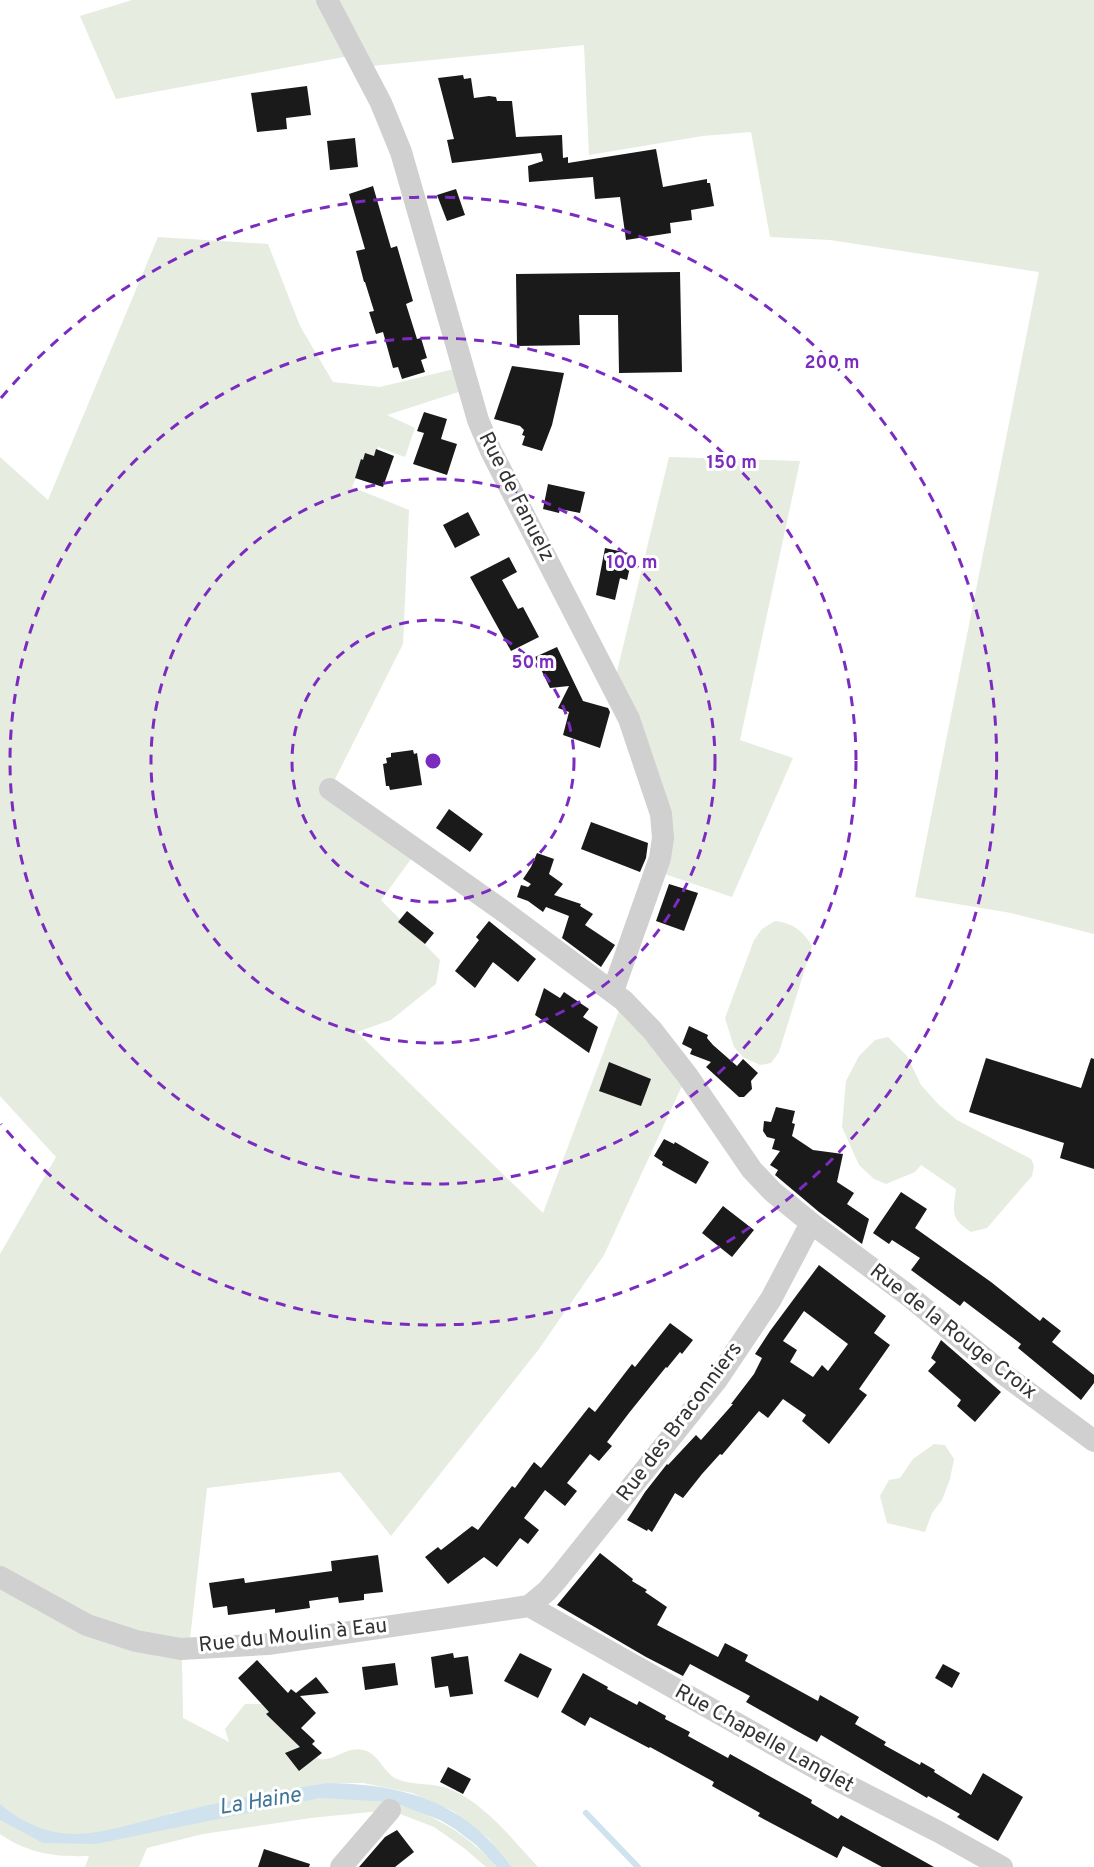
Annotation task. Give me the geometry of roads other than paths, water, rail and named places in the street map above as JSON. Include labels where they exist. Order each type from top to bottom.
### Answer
[{"type":"street","name":"Rue de Fanuelz","points":[[327,0],[381,103],[401,152],[478,420],[491,451],[629,720],[661,814],[663,838],[660,858],[613,991]]},
{"type":"street","name":"Rue de la Rouge Croix","points":[[330,789],[613,991],[652,1030],[687,1075],[752,1170],[773,1191],[811,1223],[909,1296],[1006,1376],[1094,1441]]},
{"type":"street","name":"Rue des Braconniers","points":[[529,1606],[553,1584],[716,1381],[771,1299],[811,1223]]},
{"type":"street","name":"Rue du Moulin à Eau","points":[[0,1577],[87,1625],[136,1641],[181,1649],[268,1644],[529,1606]]},
{"type":"street","name":"Rue Chapelle Langlet","points":[[529,1606],[833,1778],[1002,1867]]},
{"type":"street","points":[[341,1867],[390,1810]]},
{"type":"water","name":"La Haine","points":[[327,1783],[392,1789],[433,1802],[471,1824],[491,1842],[512,1867],[497,1867],[476,1845],[455,1829],[440,1820],[392,1802],[320,1798],[96,1844],[43,1843],[0,1820],[0,1804],[21,1819],[44,1829],[61,1833],[91,1833],[177,1812]]},
{"type":"waterway","points":[[586,1813],[638,1867]]}]
